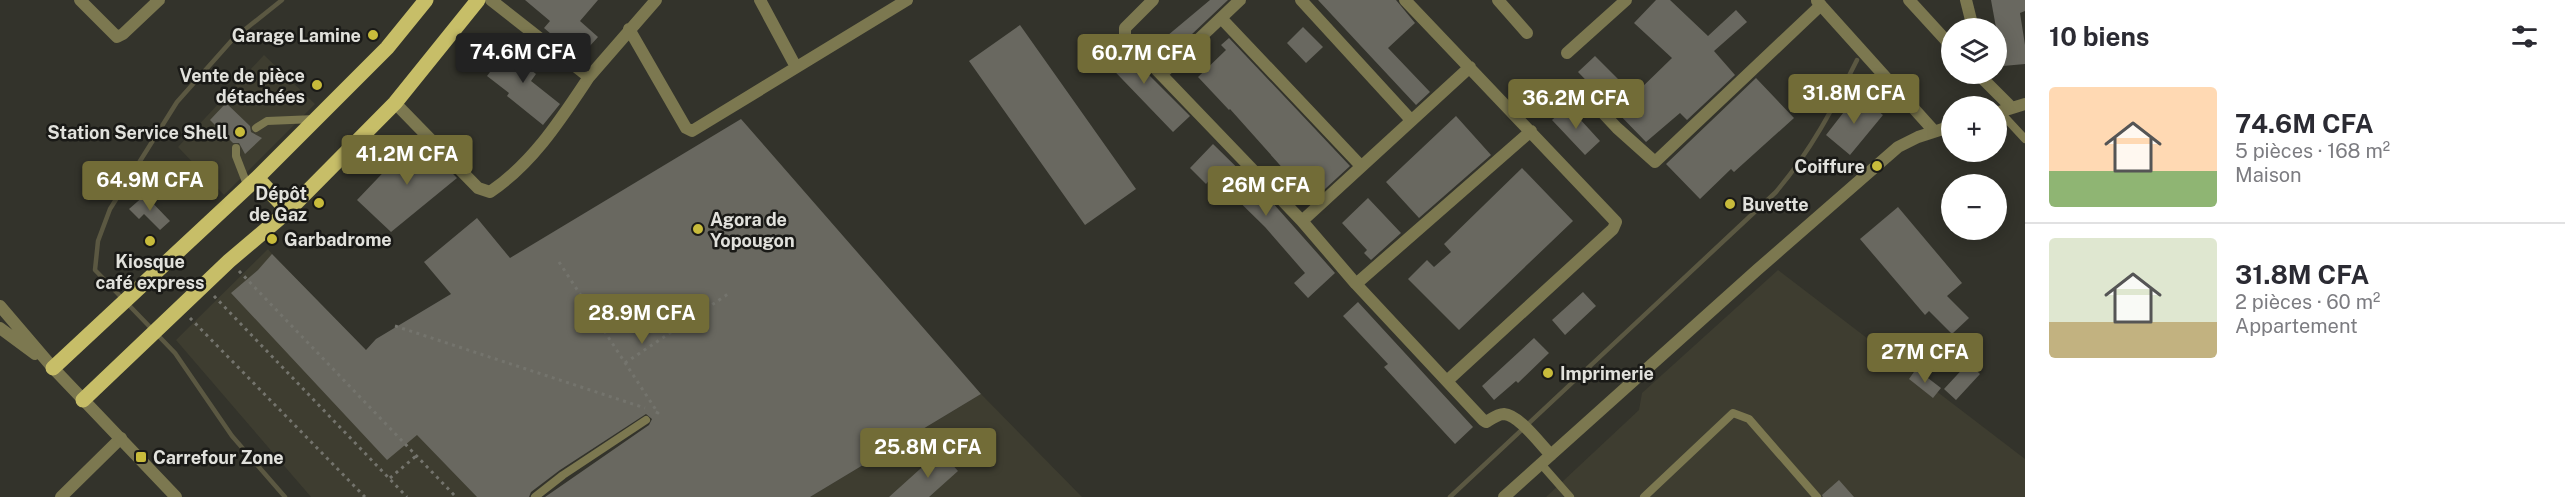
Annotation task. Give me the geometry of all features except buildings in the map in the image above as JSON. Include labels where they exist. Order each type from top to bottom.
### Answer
[{"type":"main road","points":[[53,368],[252,183],[387,48],[426,0]]},
{"type":"main road","points":[[83,400],[230,261],[288,211],[395,103],[478,0]]},
{"type":"main road","points":[[252,183],[288,211]]},
{"type":"street","points":[[80,0],[117,37],[159,0]]},
{"type":"street","points":[[490,0],[590,77]]},
{"type":"street","points":[[395,103],[478,188],[490,192],[504,183],[552,133],[590,77],[656,0]]},
{"type":"street","points":[[760,0],[796,67]]},
{"type":"street","points":[[1153,0],[1125,28],[1125,36],[1302,221],[1356,284],[1485,421],[1502,414],[1521,423],[1551,455]]},
{"type":"street","points":[[1162,74],[1240,0]]},
{"type":"street","points":[[1301,0],[1412,120]]},
{"type":"street","points":[[1405,0],[1616,222],[1616,225],[1448,381]]},
{"type":"street","points":[[1498,0],[1527,33]]},
{"type":"street","points":[[1567,53],[1626,0]]},
{"type":"street","points":[[1909,0],[1941,35]]},
{"type":"street","points":[[1966,0],[1970,18]]},
{"type":"street","points":[[629,29],[689,131],[902,1]]},
{"type":"street","points":[[1588,97],[1617,128],[1655,162],[1819,3],[1934,131]]},
{"type":"street","points":[[1221,18],[1361,166]]},
{"type":"street","points":[[1302,221],[1470,67]]},
{"type":"street","points":[[1988,84],[2012,108]]},
{"type":"street","points":[[2007,109],[2025,104]]},
{"type":"street","points":[[1504,497],[1886,157],[1898,147],[1941,129]]},
{"type":"street","points":[[1356,284],[1531,131]]},
{"type":"street","points":[[0,306],[53,368],[176,497]]},
{"type":"street","points":[[0,328],[53,368]]},
{"type":"street","points":[[61,497],[121,438]]},
{"type":"lane","points":[[256,128],[267,121],[316,119]]},
{"type":"lane","points":[[2007,121],[2025,139]]},
{"type":"lane","points":[[236,148],[236,156],[252,183]]},
{"type":"lane","points":[[1644,497],[1733,413],[1749,419],[1817,497]]},
{"type":"lane","points":[[536,497],[563,475],[646,420]]},
{"type":"lane","points":[[1541,464],[1570,497]]},
{"type":"path","points":[[230,261],[456,497]]},
{"type":"path","points":[[395,326],[658,413],[559,262]]},
{"type":"path","points":[[204,286],[407,497]]},
{"type":"path","points":[[625,363],[728,294]]},
{"type":"path","points":[[180,308],[365,497]]},
{"type":"path","points":[[390,478],[417,456]]},
{"type":"shaded area","points":[[264,55],[315,104],[224,195],[178,147]]},
{"type":"shaded area","points":[[268,249],[508,497],[311,497],[176,340]]},
{"type":"shaded area","points":[[1778,270],[2025,459],[2025,497],[1546,497],[1639,410],[1642,393]]},
{"type":"shaded area","points":[[981,394],[1082,497],[810,497]]},
{"type":"waterway","points":[[282,0],[233,39],[177,102],[110,209],[98,241],[95,270],[175,353],[232,436],[285,497]]},
{"type":"waterway","points":[[1450,497],[1776,192],[1821,129],[1857,60]]},
{"type":"place","name":"Garage Lamine","points":[[373,35]]},
{"type":"place","name":"Vente de pièce détachées","points":[[317,85]]},
{"type":"place","name":"Station Service Shell","points":[[240,132]]},
{"type":"place","name":"Coiffure","points":[[1877,166]]},
{"type":"place","name":"Dépôt de Gaz","points":[[319,203]]},
{"type":"place","name":"Buvette","points":[[1730,204]]},
{"type":"place","name":"Agora de Yopougon","points":[[698,229]]},
{"type":"place","name":"Garbadrome","points":[[272,239]]},
{"type":"place","name":"Kiosque café express","points":[[150,241]]},
{"type":"place","name":"Imprimerie","points":[[1548,373]]},
{"type":"place","name":"Carrefour Zone","points":[[141,457]]}]
